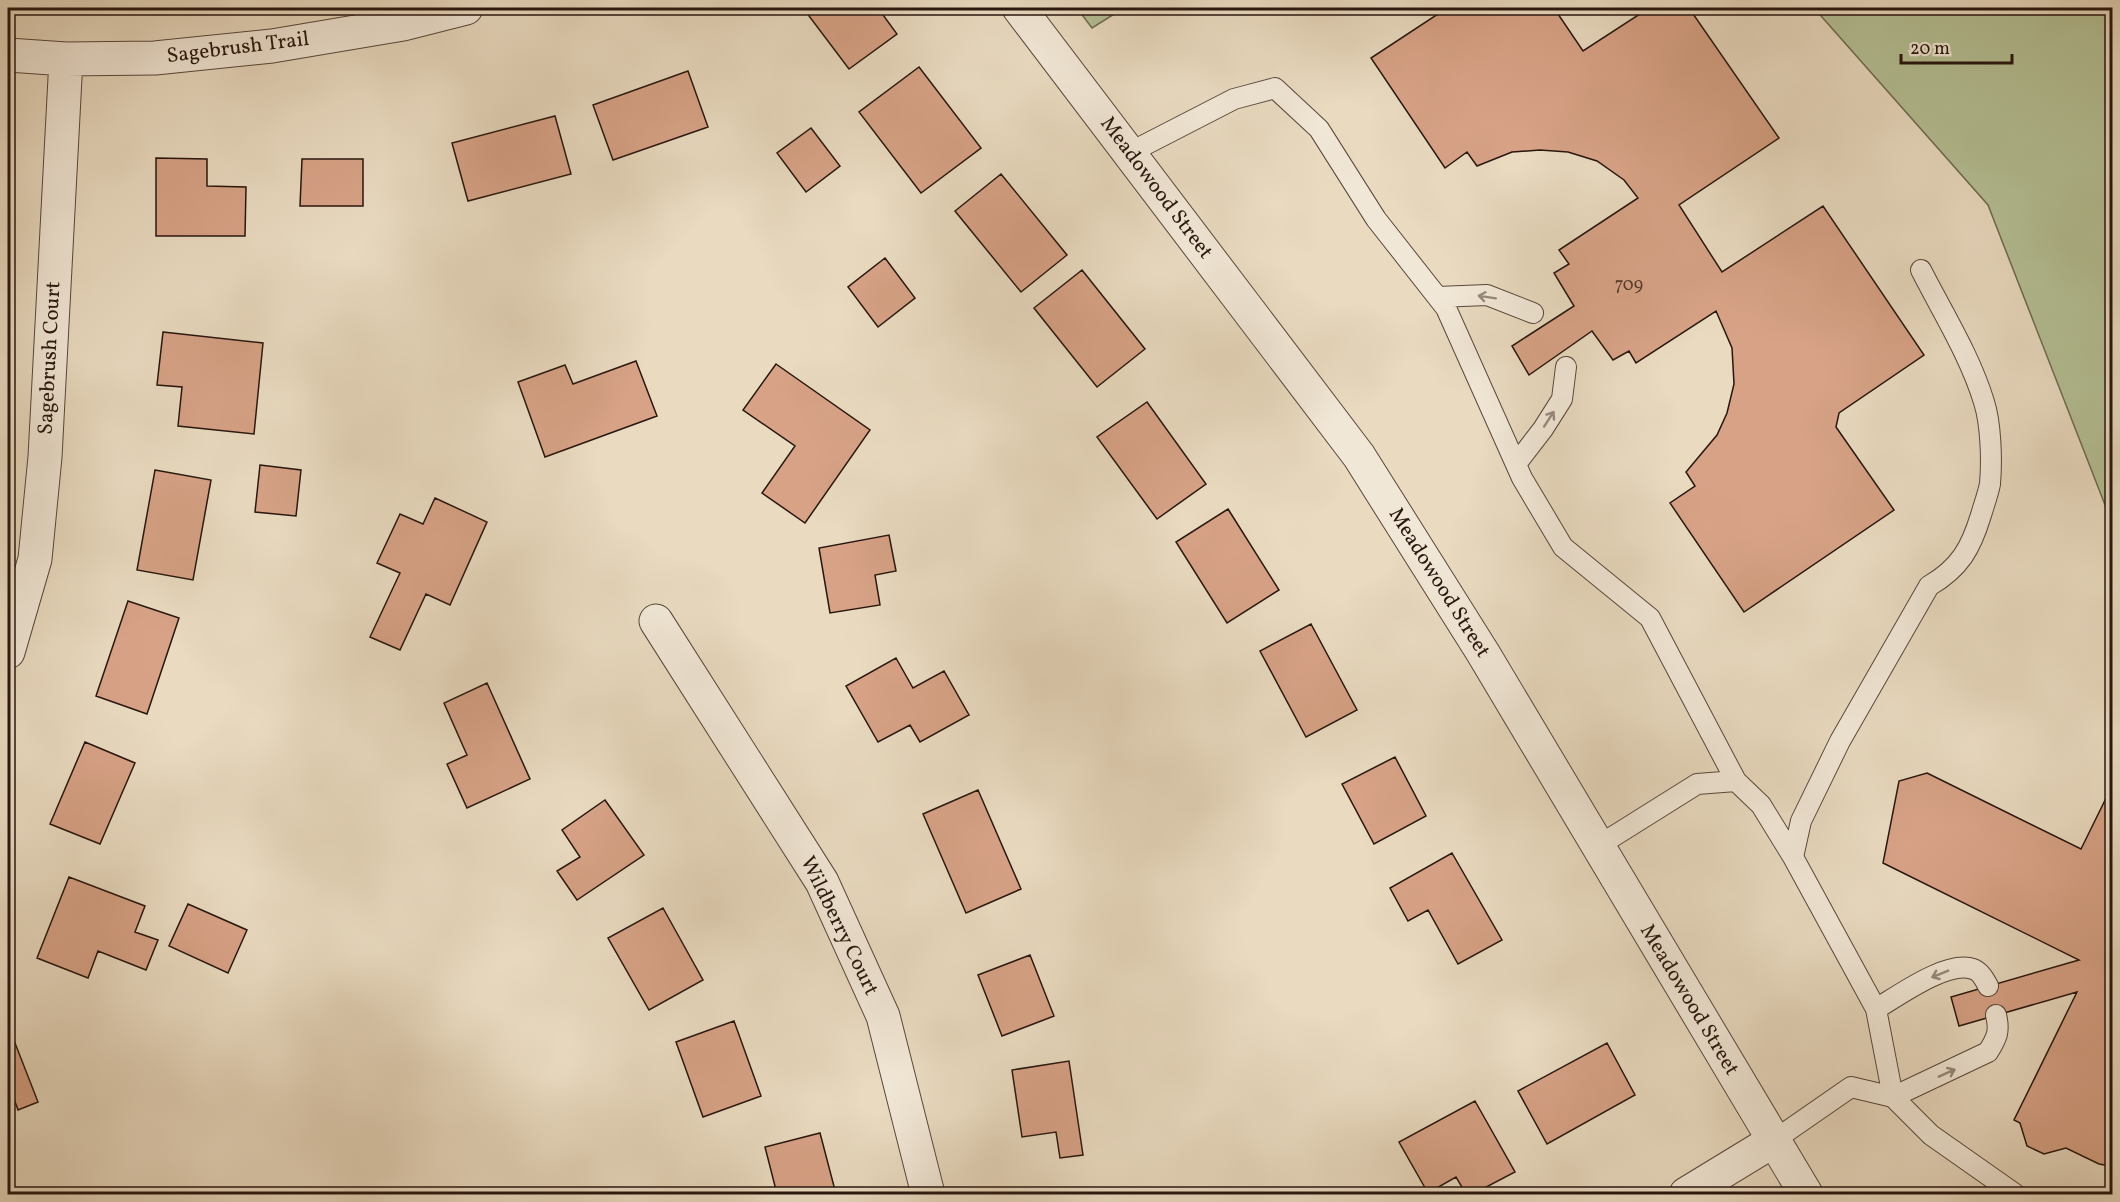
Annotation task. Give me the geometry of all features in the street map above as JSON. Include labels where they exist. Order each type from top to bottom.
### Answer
[{"type":"street","name":"Sagebrush Trail","points":[[8,55],[66,59],[155,58],[272,46],[403,24],[466,8]]},
{"type":"street","name":"Meadowood Street","points":[[1019,8],[1359,456],[1483,653],[1806,1194]]},
{"type":"street","name":"Sagebrush Court","points":[[8,651],[35,559],[45,458],[66,59]]},
{"type":"street","name":"Wildberry Court","points":[[656,621],[822,882],[882,1016],[928,1194]]},
{"type":"street","points":[[1686,1194],[1773,1141]]},
{"type":"lane","points":[[1129,153],[1234,99],[1275,88],[1319,129],[1376,219],[1446,308],[1522,478],[1563,547],[1650,618],[1736,780],[1761,805],[1793,857],[1876,1009],[1893,1097]]},
{"type":"lane","points":[[1793,857],[1801,821],[1840,741],[1929,586],[1947,575],[1965,554],[1990,485],[1990,442],[1985,404],[1971,366],[1921,270]]},
{"type":"lane","points":[[1438,297],[1487,295],[1533,312]]},
{"type":"lane","points":[[1516,464],[1543,429],[1562,399],[1566,367]]},
{"type":"lane","points":[[1598,846],[1697,784],[1736,780]]},
{"type":"lane","points":[[1876,1009],[1940,973],[1959,967],[1975,969],[1983,976],[1988,986]]},
{"type":"lane","points":[[1893,1097],[1988,1052],[1996,1040],[1999,1029],[1996,1015]]},
{"type":"lane","points":[[1773,1141],[1851,1087],[1893,1097],[1931,1135],[2015,1194]]},
{"type":"green space","points":[[1077,8],[1124,8],[1092,28]]},
{"type":"green space","points":[[1814,8],[2112,8],[2112,514],[2107,510],[1988,205]]},
{"type":"building","points":[[803,8],[878,8],[897,34],[849,69]]},
{"type":"building","points":[[1447,8],[1554,8],[1583,51],[1649,8],[1689,8],[1779,138],[1679,205],[1722,272],[1823,206],[1924,355],[1839,413],[1836,427],[1894,510],[1744,612],[1670,503],[1695,486],[1686,472],[1717,435],[1727,413],[1734,384],[1732,348],[1716,311],[1636,363],[1629,351],[1613,360],[1592,331],[1529,375],[1512,346],[1574,306],[1554,273],[1569,264],[1559,250],[1638,198],[1624,180],[1597,161],[1568,152],[1540,150],[1512,152],[1477,166],[1467,152],[1445,168],[1371,58]]},
{"type":"building","points":[[919,67],[981,148],[921,193],[859,112]]},
{"type":"building","points":[[688,71],[708,127],[613,160],[593,105]]},
{"type":"building","points":[[555,116],[571,174],[468,201],[452,143]]},
{"type":"building","points":[[811,128],[840,166],[806,192],[777,153]]},
{"type":"building","points":[[156,158],[207,159],[207,186],[246,187],[245,236],[156,236]]},
{"type":"building","points":[[302,159],[363,159],[363,206],[300,206]]},
{"type":"building","points":[[1001,174],[1067,255],[1021,292],[955,211]]},
{"type":"building","points":[[885,258],[915,298],[878,327],[848,287]]},
{"type":"building","points":[[1082,270],[1145,349],[1097,387],[1034,308]]},
{"type":"building","points":[[163,332],[263,343],[254,434],[178,426],[182,387],[157,385]]},
{"type":"building","points":[[636,361],[657,416],[545,457],[518,382],[565,365],[573,384]]},
{"type":"building","points":[[776,364],[870,430],[805,523],[762,493],[795,446],[743,410]]},
{"type":"building","points":[[1147,402],[1206,484],[1157,519],[1097,437]]},
{"type":"building","points":[[260,465],[301,470],[296,516],[255,512]]},
{"type":"building","points":[[155,470],[211,480],[193,580],[137,570]]},
{"type":"building","points":[[435,498],[487,522],[450,605],[426,594],[400,650],[370,637],[400,573],[377,563],[400,514],[423,524]]},
{"type":"building","points":[[1228,509],[1279,590],[1227,623],[1176,542]]},
{"type":"building","points":[[889,535],[896,571],[875,575],[880,605],[830,613],[819,548]]},
{"type":"building","points":[[128,601],[179,618],[147,714],[96,696]]},
{"type":"building","points":[[1311,624],[1357,710],[1306,737],[1260,651]]},
{"type":"building","points":[[896,658],[913,688],[944,671],[969,715],[920,742],[910,725],[878,742],[846,686]]},
{"type":"building","points":[[487,683],[530,779],[467,808],[447,764],[467,755],[444,703]]},
{"type":"building","points":[[85,742],[135,763],[100,844],[50,824]]},
{"type":"building","points":[[1395,757],[1426,816],[1374,844],[1342,784]]},
{"type":"building","points":[[1927,773],[2081,849],[2112,786],[2111,1166],[2099,1164],[2066,1148],[2044,1154],[2027,1146],[2020,1123],[2014,1120],[2077,992],[1959,1026],[1951,997],[2079,960],[1883,863],[1899,781]]},
{"type":"building","points":[[978,790],[1021,889],[966,913],[923,814]]},
{"type":"building","points":[[605,800],[644,855],[577,900],[557,871],[580,857],[562,830]]},
{"type":"building","points":[[1452,853],[1502,940],[1458,964],[1428,910],[1408,921],[1390,888]]},
{"type":"building","points":[[69,877],[145,906],[135,932],[158,940],[146,970],[98,951],[88,978],[37,958]]},
{"type":"building","points":[[188,904],[247,930],[228,973],[169,946]]},
{"type":"building","points":[[663,908],[703,980],[649,1010],[608,938]]},
{"type":"building","points":[[1030,955],[1054,1016],[1002,1036],[978,975]]},
{"type":"building","points":[[734,1021],[761,1096],[703,1117],[676,1042]]},
{"type":"building","points":[[8,1025],[38,1102],[18,1110],[8,1082]]},
{"type":"building","points":[[1607,1043],[1635,1095],[1547,1144],[1518,1091]]},
{"type":"building","points":[[1069,1061],[1083,1155],[1060,1158],[1056,1132],[1022,1137],[1012,1070]]},
{"type":"building","points":[[1475,1101],[1515,1172],[1473,1194],[1466,1194],[1456,1177],[1428,1193],[1399,1142]]},
{"type":"building","points":[[820,1133],[836,1194],[777,1194],[765,1147]]}]
